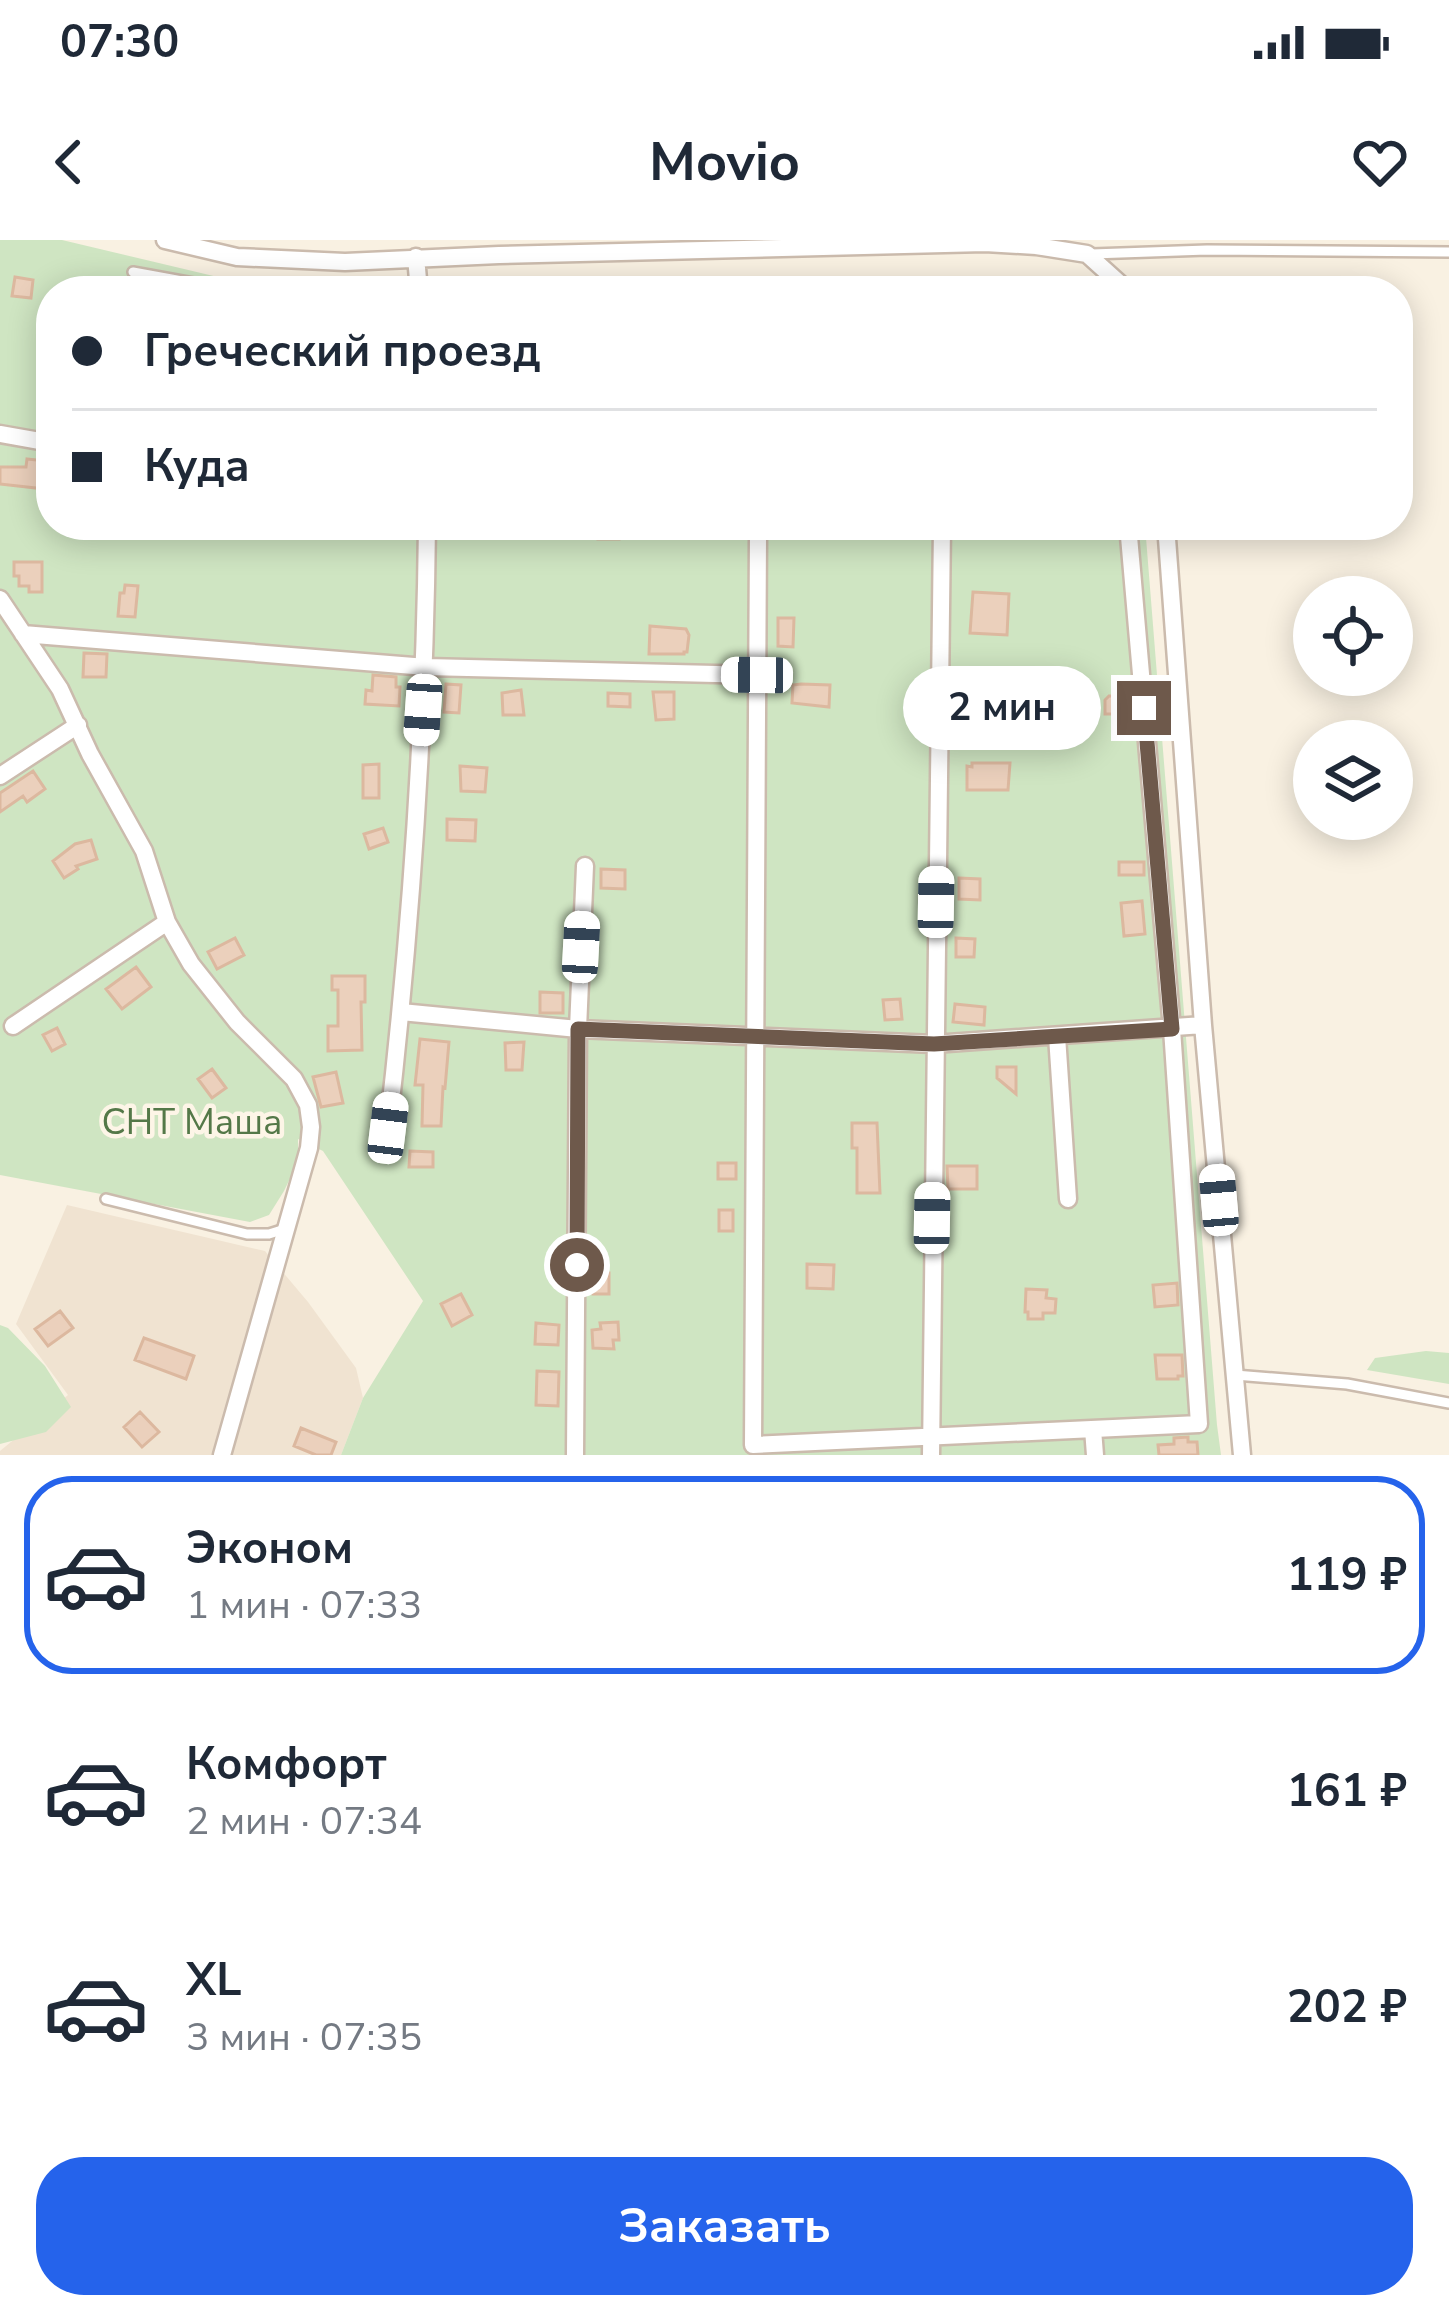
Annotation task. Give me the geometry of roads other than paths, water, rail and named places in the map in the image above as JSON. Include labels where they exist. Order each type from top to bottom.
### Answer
[{"type":"street","points":[[165,240],[237,257],[345,262],[500,247],[1036,243],[1087,254],[1111,276]]},
{"type":"street","points":[[416,257],[418,276]]},
{"type":"street","points":[[0,434],[36,440]]},
{"type":"street","points":[[388,1128],[426,668],[427,540]]},
{"type":"street","points":[[758,540],[754,1445],[931,1446],[1093,1429],[1199,1424],[1172,1029],[1129,540]]},
{"type":"street","points":[[931,1446],[942,540]]},
{"type":"street","points":[[1167,540],[1203,1025],[1242,1455]]},
{"type":"street","points":[[0,599],[60,689],[144,851],[167,922],[191,964],[237,1022],[294,1079],[308,1105],[309,1148],[222,1455]]},
{"type":"street","points":[[23,634],[426,668],[757,675]]},
{"type":"street","points":[[0,776],[77,725]]},
{"type":"street","points":[[575,1455],[578,1029],[585,866]]},
{"type":"street","points":[[13,1027],[167,922]]},
{"type":"street","points":[[401,1012],[578,1029],[934,1044],[1203,1025]]},
{"type":"street","points":[[1057,1036],[1068,1199]]},
{"type":"street","points":[[1093,1429],[1094,1455]]},
{"type":"lane","points":[[1087,254],[1449,252]]},
{"type":"lane","points":[[133,272],[155,276]]},
{"type":"lane","points":[[106,1199],[248,1234],[286,1229]]},
{"type":"lane","points":[[1234,1375],[1347,1384],[1449,1403]]},
{"type":"park label","name":"СНТ Маша","points":[[192,1121]]}]
